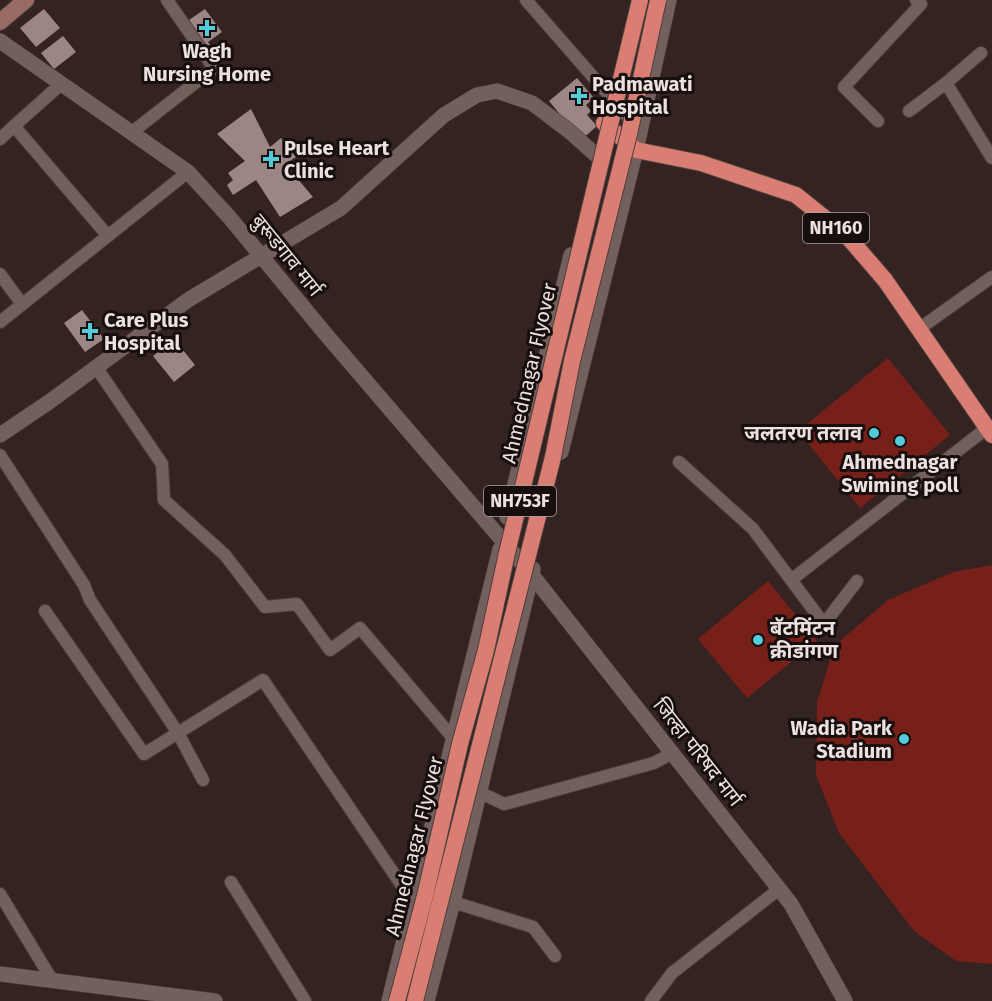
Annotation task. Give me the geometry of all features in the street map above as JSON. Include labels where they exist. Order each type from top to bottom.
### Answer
[{"type":"highway","name":"Ahmednagar Flyover","points":[[397,1001],[460,744],[486,650],[507,553],[640,0]]},
{"type":"highway","name":"Ahmednagar Flyover","points":[[415,1001],[553,457],[572,361],[628,134],[658,0]]},
{"type":"highway","name":"NH160","points":[[604,123],[636,150],[701,163],[796,195],[847,236],[885,280],[990,431]]},
{"type":"main road","points":[[0,22],[26,0]]},
{"type":"street","points":[[131,133],[214,68],[166,0]]},
{"type":"street","points":[[526,0],[640,130]]},
{"type":"street","points":[[389,1001],[551,333],[611,98],[633,0]]},
{"type":"street","points":[[427,1001],[636,150],[669,0]]},
{"type":"street","points":[[878,121],[844,87],[921,4],[916,0]]},
{"type":"street","name":"बुरूडगाव मार्ग","points":[[0,41],[188,172],[230,218],[502,540]]},
{"type":"street","points":[[909,111],[981,53]]},
{"type":"street","points":[[946,83],[992,158]]},
{"type":"street","points":[[0,139],[61,84]]},
{"type":"street","points":[[0,435],[188,300],[341,208],[444,115],[477,94],[497,91],[532,103],[596,155]]},
{"type":"street","points":[[14,126],[108,236]]},
{"type":"street","points":[[0,322],[188,172]]},
{"type":"street","points":[[0,274],[22,304]]},
{"type":"street","points":[[919,329],[992,277]]},
{"type":"street","points":[[96,367],[162,464],[164,500],[225,555],[265,608],[297,604],[330,650],[360,628],[453,738]]},
{"type":"street","points":[[791,580],[990,431]]},
{"type":"street","points":[[0,454],[84,585],[90,600],[178,733],[203,780]]},
{"type":"street","points":[[679,462],[753,529],[824,624],[857,581]]},
{"type":"street","name":"जिल्हा परिषद मार्ग","points":[[502,540],[791,904],[845,1001]]},
{"type":"street","points":[[45,612],[144,754],[263,680],[413,902]]},
{"type":"street","points":[[479,792],[504,804],[654,763],[672,753]]},
{"type":"street","points":[[231,882],[305,1001]]},
{"type":"street","points":[[651,1001],[672,972],[778,889]]},
{"type":"street","points":[[0,894],[52,980]]},
{"type":"street","points":[[453,902],[533,927],[555,957]]},
{"type":"street","points":[[0,974],[215,1001]]},
{"type":"shaded area","name":"जलतरण तलाव","points":[[888,358],[950,435],[860,508],[798,431]]},
{"type":"shaded area","name":"Wadia Park Stadium","points":[[992,565],[992,964],[956,961],[914,931],[839,833],[816,775],[817,703],[834,646],[888,600],[953,572]]},
{"type":"shaded area","name":"बॅटमिंटन क्रीडांगण","points":[[768,581],[817,641],[747,698],[698,639]]},
{"type":"building","points":[[44,9],[60,28],[36,47],[20,28]]},
{"type":"building","points":[[205,9],[222,32],[208,42],[210,45],[205,49],[186,22]]},
{"type":"building","points":[[63,36],[76,52],[54,69],[41,53]]},
{"type":"building","points":[[577,78],[594,98],[586,105],[591,111],[587,115],[597,126],[581,140],[549,101]]},
{"type":"building","points":[[251,109],[270,147],[281,138],[296,157],[285,164],[313,197],[280,217],[256,180],[233,195],[227,185],[233,180],[228,173],[245,161],[217,134]]},
{"type":"building","points":[[82,310],[104,339],[85,352],[64,323]]},
{"type":"building","points":[[174,339],[195,365],[174,382],[153,356]]},
{"type":"place","name":"Wagh Nursing Home","points":[[207,28]]},
{"type":"place","name":"Padmawati Hospital","points":[[579,96]]},
{"type":"place","name":"Pulse Heart Clinic","points":[[271,159]]},
{"type":"place","name":"Care Plus Hospital","points":[[90,331]]},
{"type":"place","name":"जलतरण तलाव","points":[[874,433]]},
{"type":"place","name":"Ahmednagar Swiming poll","points":[[900,441]]},
{"type":"place","name":"बॅटमिंटन क्रीडांगण","points":[[758,640]]},
{"type":"place","name":"Wadia Park Stadium","points":[[904,739]]}]
